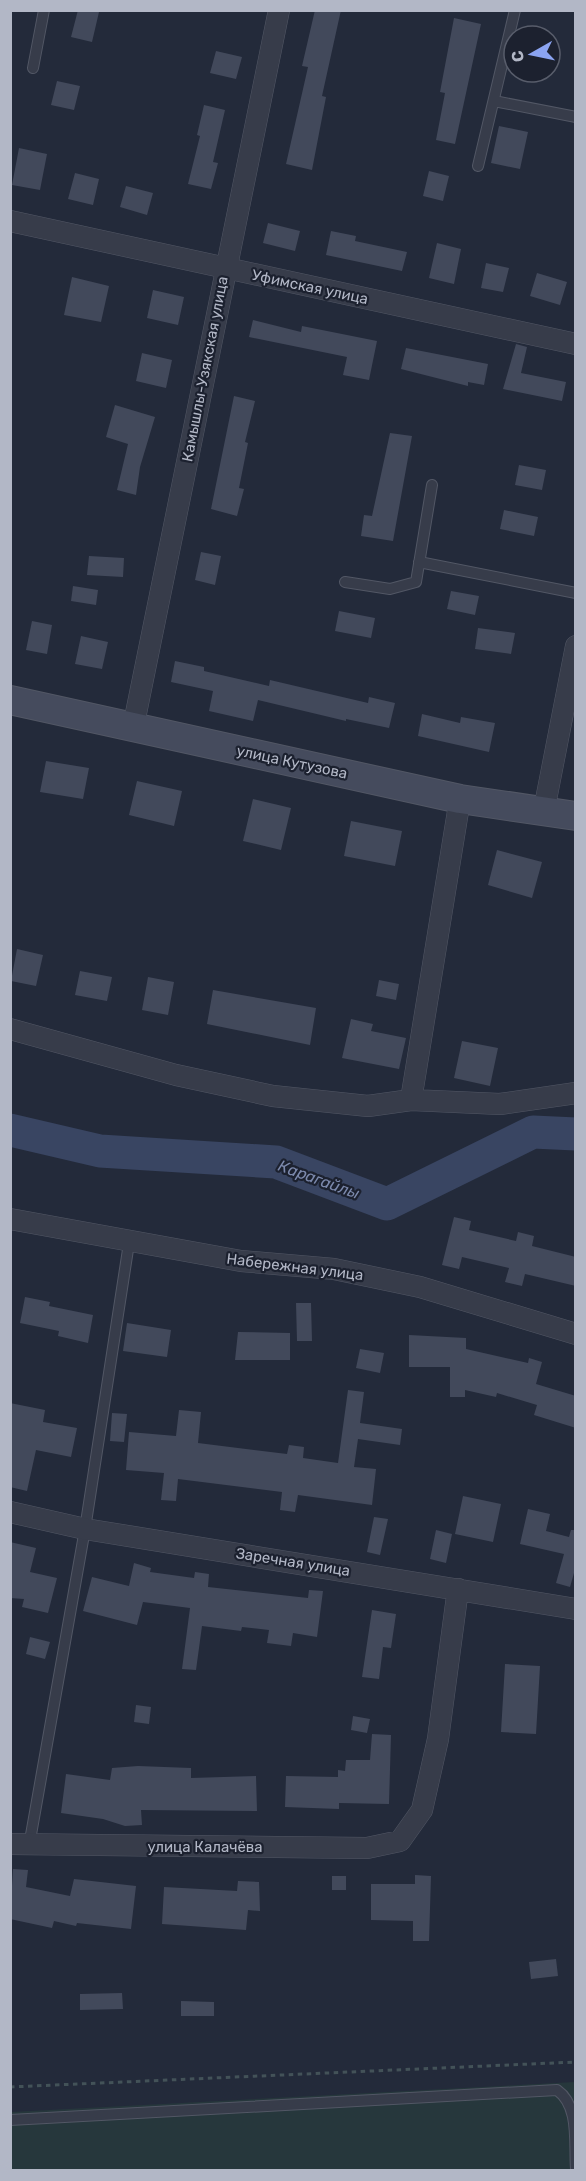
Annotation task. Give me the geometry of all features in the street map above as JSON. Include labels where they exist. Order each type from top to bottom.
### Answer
[{"type":"main road","name":"улица Кутузова","points":[[10,700],[460,799],[576,816]]},
{"type":"street","name":"Камышлы-Узякская улица","points":[[133,728],[279,10]]},
{"type":"street","name":"Уфимская улица","points":[[10,221],[576,344]]},
{"type":"street","points":[[544,810],[576,646]]},
{"type":"street","points":[[411,1100],[460,799]]},
{"type":"street","points":[[10,1029],[176,1075],[273,1096],[368,1106],[411,1100],[500,1104],[576,1093]]},
{"type":"street","name":"Набережная улица","points":[[10,1219],[129,1243],[241,1261],[356,1274],[420,1287],[576,1334]]},
{"type":"street","name":"Заречная улица","points":[[10,1512],[85,1528],[576,1609]]},
{"type":"street","name":"улица Калачёва","points":[[20,1845],[367,1848],[400,1841],[422,1810],[438,1739],[458,1588]]},
{"type":"lane","points":[[33,68],[44,10]]},
{"type":"lane","points":[[478,166],[515,10]]},
{"type":"lane","points":[[494,101],[576,117]]},
{"type":"lane","points":[[345,582],[390,589],[416,582],[432,485]]},
{"type":"lane","points":[[419,562],[576,593]]},
{"type":"lane","points":[[20,1845],[85,1528],[129,1243]]},
{"type":"lane","points":[[10,2120],[557,2090],[567,2097],[573,2111],[576,2169]]},
{"type":"path","points":[[10,2087],[576,2062]]},
{"type":"shaded area","points":[[575,2082],[575,2170],[11,2170],[11,2112]]},
{"type":"building","points":[[78,10],[99,12],[92,42],[71,37]]},
{"type":"building","points":[[315,10],[341,10],[322,96],[326,97],[312,170],[286,164],[308,67],[302,66]]},
{"type":"building","points":[[454,18],[481,24],[455,144],[436,140],[445,93],[440,92]]},
{"type":"building","points":[[216,51],[242,57],[236,79],[210,73]]},
{"type":"building","points":[[57,81],[80,86],[74,110],[51,105]]},
{"type":"building","points":[[204,105],[225,110],[213,162],[218,163],[211,189],[188,184],[200,136],[197,135]]},
{"type":"building","points":[[499,126],[528,132],[520,169],[491,163]]},
{"type":"building","points":[[19,148],[47,154],[40,190],[12,185]]},
{"type":"building","points":[[429,171],[449,176],[443,201],[423,196]]},
{"type":"building","points":[[75,173],[99,179],[93,205],[68,199]]},
{"type":"building","points":[[126,186],[153,193],[147,215],[120,207]]},
{"type":"building","points":[[268,223],[300,231],[295,251],[263,243]]},
{"type":"building","points":[[331,231],[356,236],[355,241],[407,252],[402,271],[326,255]]},
{"type":"building","points":[[437,243],[461,249],[454,284],[429,278]]},
{"type":"building","points":[[486,263],[509,268],[503,292],[481,288]]},
{"type":"building","points":[[537,273],[567,282],[560,305],[530,296]]},
{"type":"building","points":[[72,277],[109,286],[101,322],[64,315]]},
{"type":"building","points":[[153,290],[184,297],[178,325],[147,318]]},
{"type":"building","points":[[253,320],[301,332],[302,326],[377,341],[369,380],[343,375],[347,357],[249,337]]},
{"type":"building","points":[[516,344],[527,347],[521,373],[566,382],[562,401],[503,389]]},
{"type":"building","points":[[406,348],[488,364],[484,385],[468,382],[468,386],[401,369]]},
{"type":"building","points":[[142,353],[172,360],[166,388],[136,381]]},
{"type":"building","points":[[234,396],[255,401],[245,442],[248,443],[239,488],[244,489],[237,516],[211,509]]},
{"type":"building","points":[[115,405],[155,417],[140,467],[136,495],[117,490],[128,444],[106,437]]},
{"type":"building","points":[[390,433],[412,436],[393,541],[361,536],[364,515],[372,516]]},
{"type":"building","points":[[519,465],[546,470],[542,490],[515,485]]},
{"type":"building","points":[[504,510],[538,517],[534,536],[500,529]]},
{"type":"building","points":[[201,552],[221,556],[215,585],[195,580]]},
{"type":"building","points":[[89,556],[124,558],[123,577],[87,575]]},
{"type":"building","points":[[73,586],[98,590],[96,605],[71,601]]},
{"type":"building","points":[[451,591],[479,596],[475,615],[447,609]]},
{"type":"building","points":[[339,611],[375,618],[371,638],[335,631]]},
{"type":"building","points":[[32,621],[52,625],[47,654],[26,650]]},
{"type":"building","points":[[478,628],[515,633],[511,654],[475,649]]},
{"type":"building","points":[[81,636],[108,642],[102,669],[75,664]]},
{"type":"building","points":[[175,661],[204,667],[204,671],[269,686],[270,680],[368,703],[369,697],[395,703],[389,728],[346,719],[346,721],[258,700],[253,721],[209,711],[213,691],[171,682]]},
{"type":"building","points":[[422,714],[460,723],[461,717],[495,723],[489,752],[418,736]]},
{"type":"building","points":[[46,761],[89,768],[83,799],[40,792]]},
{"type":"building","points":[[137,781],[182,791],[174,826],[129,815]]},
{"type":"building","points":[[253,799],[291,808],[281,850],[243,841]]},
{"type":"building","points":[[351,821],[402,831],[395,866],[344,856]]},
{"type":"building","points":[[497,850],[542,862],[532,898],[488,885]]},
{"type":"building","points":[[17,949],[43,955],[36,986],[11,981]]},
{"type":"building","points":[[80,971],[112,977],[107,1001],[75,995]]},
{"type":"building","points":[[148,977],[174,982],[168,1015],[142,1010]]},
{"type":"building","points":[[379,980],[399,984],[396,1000],[376,996]]},
{"type":"building","points":[[213,990],[316,1008],[310,1045],[207,1024]]},
{"type":"building","points":[[351,1019],[373,1024],[371,1031],[406,1038],[399,1069],[342,1058]]},
{"type":"building","points":[[462,1041],[498,1048],[490,1086],[454,1078]]},
{"type":"building","points":[[454,1217],[471,1221],[469,1230],[516,1241],[518,1232],[534,1236],[532,1246],[576,1257],[576,1286],[525,1274],[522,1286],[505,1282],[509,1268],[462,1257],[459,1269],[442,1265]]},
{"type":"building","points":[[25,1297],[50,1302],[49,1306],[93,1315],[88,1343],[58,1336],[59,1331],[20,1323]]},
{"type":"building","points":[[296,1303],[311,1303],[312,1341],[297,1341]]},
{"type":"building","points":[[127,1323],[171,1330],[167,1357],[123,1351]]},
{"type":"building","points":[[238,1332],[290,1333],[290,1360],[235,1360]]},
{"type":"building","points":[[409,1335],[466,1338],[466,1349],[528,1363],[529,1358],[542,1362],[536,1384],[576,1396],[576,1428],[534,1415],[537,1405],[497,1393],[496,1397],[465,1390],[465,1397],[450,1397],[450,1367],[409,1367]]},
{"type":"building","points":[[360,1349],[384,1353],[380,1373],[356,1368]]},
{"type":"building","points":[[348,1390],[364,1392],[360,1423],[402,1429],[400,1445],[358,1439],[354,1467],[376,1469],[372,1505],[298,1495],[295,1512],[280,1510],[282,1492],[178,1479],[176,1501],[161,1500],[164,1473],[126,1470],[129,1432],[176,1436],[179,1410],[201,1412],[198,1443],[287,1454],[289,1445],[304,1447],[303,1458],[338,1463]]},
{"type":"building","points":[[10,1403],[45,1410],[43,1422],[77,1428],[71,1457],[36,1450],[27,1491],[10,1487]]},
{"type":"building","points":[[112,1413],[127,1414],[124,1442],[110,1441]]},
{"type":"building","points":[[463,1496],[501,1504],[493,1542],[455,1534]]},
{"type":"building","points":[[528,1509],[550,1514],[546,1531],[569,1537],[571,1530],[576,1530],[576,1566],[570,1587],[556,1583],[564,1554],[520,1544]]},
{"type":"building","points":[[374,1517],[388,1519],[380,1555],[367,1552]]},
{"type":"building","points":[[436,1530],[452,1534],[446,1563],[430,1559]]},
{"type":"building","points":[[10,1542],[36,1548],[30,1572],[57,1578],[48,1613],[22,1607],[24,1599],[10,1598]]},
{"type":"building","points":[[134,1563],[151,1568],[150,1572],[194,1578],[195,1572],[209,1574],[208,1587],[308,1598],[309,1590],[323,1591],[317,1637],[293,1633],[291,1646],[267,1643],[269,1630],[242,1627],[241,1631],[202,1626],[196,1670],[182,1669],[190,1608],[143,1602],[137,1625],[83,1611],[92,1577],[129,1586]]},
{"type":"building","points":[[372,1610],[396,1614],[391,1648],[383,1647],[379,1679],[362,1677]]},
{"type":"building","points":[[30,1637],[50,1642],[45,1659],[26,1654]]},
{"type":"building","points":[[505,1664],[540,1666],[536,1734],[501,1732]]},
{"type":"building","points":[[136,1705],[151,1707],[149,1724],[134,1722]]},
{"type":"building","points":[[353,1716],[370,1719],[367,1733],[351,1730]]},
{"type":"building","points":[[372,1734],[391,1735],[389,1804],[339,1803],[339,1809],[285,1807],[286,1776],[338,1777],[338,1770],[345,1771],[346,1760],[370,1760]]},
{"type":"building","points":[[138,1766],[191,1768],[191,1778],[256,1776],[257,1811],[141,1810],[142,1825],[125,1826],[103,1819],[61,1813],[66,1774],[110,1780],[112,1768]]},
{"type":"building","points":[[13,1869],[28,1870],[26,1887],[70,1896],[74,1879],[136,1886],[131,1929],[77,1923],[76,1926],[54,1921],[52,1928],[10,1919]]},
{"type":"building","points":[[415,1875],[431,1876],[429,1941],[413,1941],[413,1921],[371,1920],[371,1884],[415,1884]]},
{"type":"building","points":[[332,1876],[346,1876],[346,1890],[332,1890]]},
{"type":"building","points":[[238,1881],[259,1882],[260,1911],[248,1910],[246,1930],[162,1924],[164,1887],[237,1891]]},
{"type":"building","points":[[556,1959],[558,1976],[531,1979],[529,1962]]},
{"type":"building","points":[[122,1993],[123,2009],[80,2010],[80,1994]]},
{"type":"building","points":[[181,2001],[214,2002],[214,2016],[181,2016]]},
{"type":"waterway","name":"Карагайлы","points":[[10,1130],[100,1151],[276,1162],[387,1204],[533,1132],[576,1134]]}]
